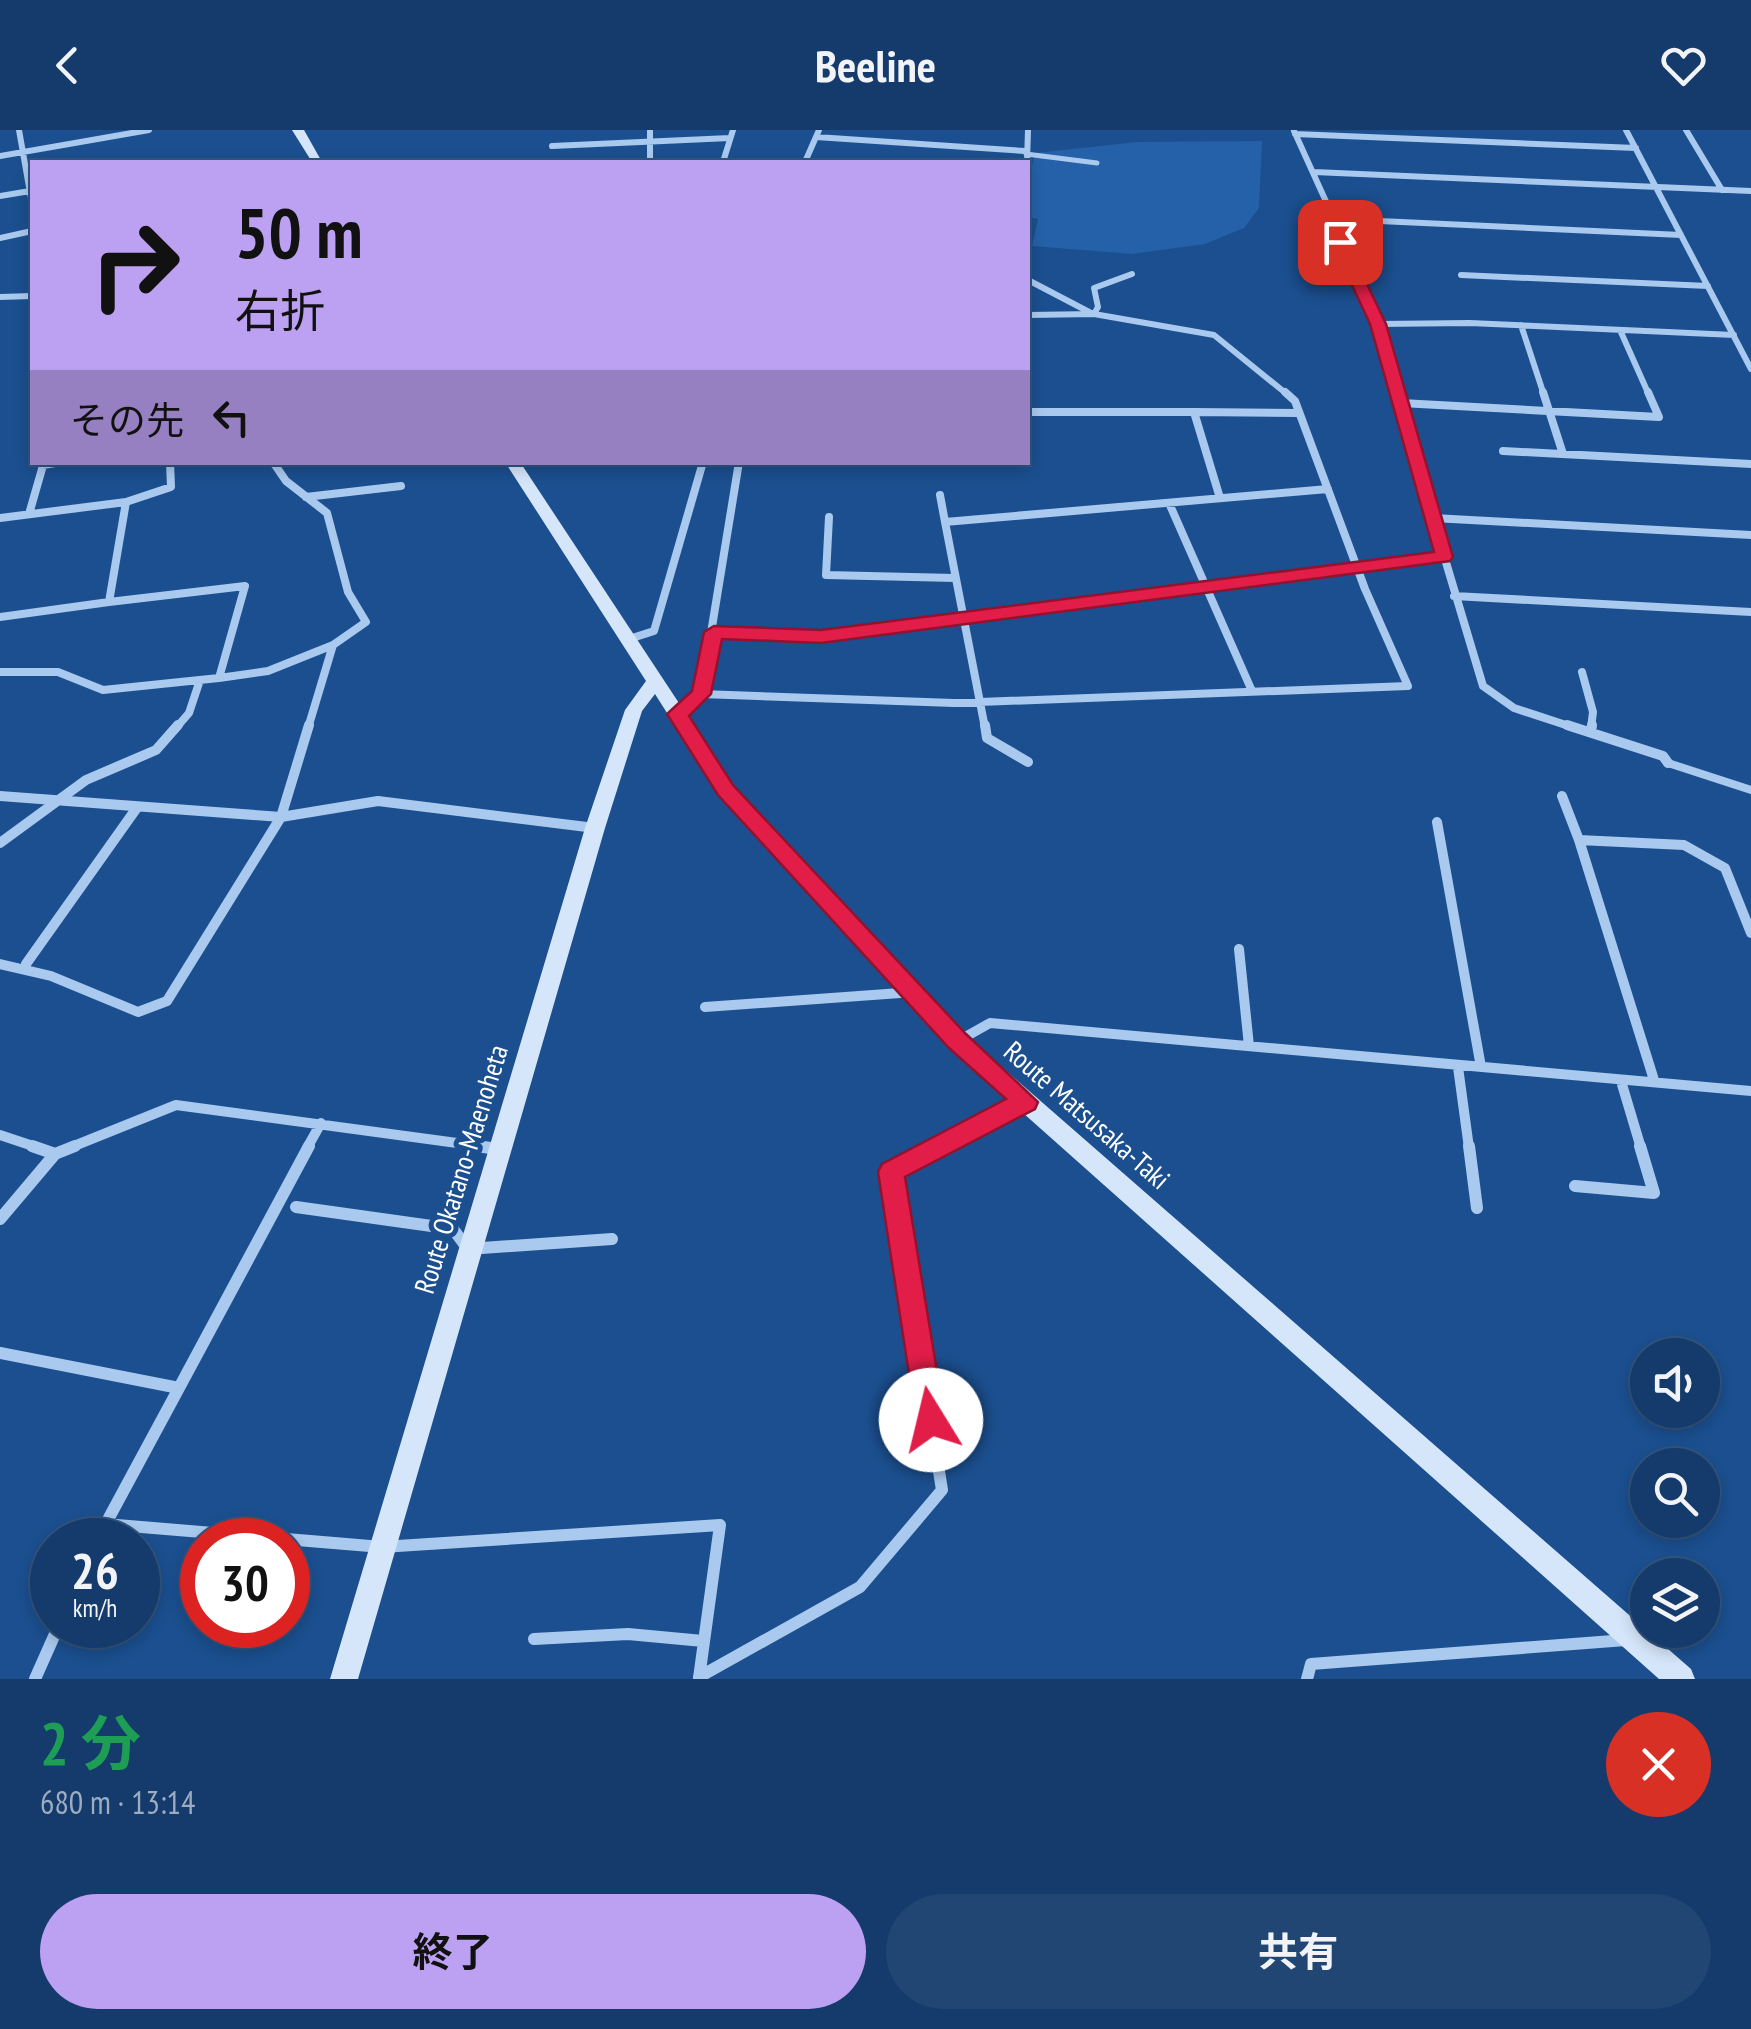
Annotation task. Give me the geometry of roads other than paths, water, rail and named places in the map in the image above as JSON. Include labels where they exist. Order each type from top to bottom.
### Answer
[{"type":"main road","points":[[298,130],[317,160]]},
{"type":"main road","name":"Route Matsusaka-Taki","points":[[514,465],[653,684],[726,790],[957,1041],[1630,1632]]},
{"type":"main road","name":"Route Okatano-Maenoheta","points":[[344,1679],[595,828],[634,710],[653,684]]},
{"type":"main road","name":"Route Matsusaka-Taki","points":[[1648,1648],[1681,1679]]},
{"type":"street","points":[[19,130],[26,147],[21,153]]},
{"type":"street","points":[[0,156],[149,130]]},
{"type":"street","points":[[650,130],[650,160]]},
{"type":"street","points":[[724,160],[733,130]]},
{"type":"street","points":[[806,160],[817,134],[1026,156],[1028,130]]},
{"type":"street","points":[[1626,130],[1751,369]]},
{"type":"street","points":[[1686,130],[1722,190]]},
{"type":"street","points":[[1340,242],[1343,239],[1336,219],[1294,132],[1636,148]]},
{"type":"street","points":[[552,146],[730,138]]},
{"type":"street","points":[[0,196],[30,190],[21,153]]},
{"type":"street","points":[[1314,172],[1751,191]]},
{"type":"street","points":[[1336,219],[1681,234]]},
{"type":"street","points":[[0,238],[30,231]]},
{"type":"street","points":[[1094,314],[1094,288],[1132,274]]},
{"type":"street","points":[[1460,275],[1708,286]]},
{"type":"street","points":[[1030,281],[1094,314]]},
{"type":"street","points":[[0,297],[30,296]]},
{"type":"street","points":[[701,694],[980,702],[1408,686],[1294,401],[1269,376],[1214,336],[1094,314],[1030,315]]},
{"type":"street","points":[[1668,763],[1663,756],[1514,708],[1483,686],[1376,320],[1734,335]]},
{"type":"street","points":[[1521,325],[1562,454]]},
{"type":"street","points":[[1400,404],[1659,417],[1620,330]]},
{"type":"street","points":[[1739,346],[1751,347]]},
{"type":"street","points":[[1030,412],[1298,413]]},
{"type":"street","points":[[1194,412],[1220,498]]},
{"type":"street","points":[[1503,451],[1751,464]]},
{"type":"street","points":[[29,514],[43,465]]},
{"type":"street","points":[[0,518],[126,502],[171,487],[170,465]]},
{"type":"street","points":[[0,672],[58,672],[104,690],[268,672],[333,645],[366,622],[348,592],[327,513],[276,465]]},
{"type":"street","points":[[625,640],[654,631],[702,465]]},
{"type":"street","points":[[677,714],[701,694],[739,465]]},
{"type":"street","points":[[306,497],[401,486]]},
{"type":"street","points":[[944,522],[1328,489]]},
{"type":"street","points":[[940,495],[987,738],[1028,762]]},
{"type":"street","points":[[109,602],[126,502]]},
{"type":"street","points":[[1169,503],[1252,691]]},
{"type":"street","points":[[829,517],[826,575],[955,578]]},
{"type":"street","points":[[1432,518],[1751,535]]},
{"type":"street","points":[[714,632],[821,636],[1444,557]]},
{"type":"street","points":[[0,617],[246,586],[219,678]]},
{"type":"street","points":[[1454,596],[1751,612]]},
{"type":"street","points":[[0,964],[26,964],[40,975],[138,1012],[167,1001],[281,817],[333,645]]},
{"type":"street","points":[[1582,672],[1593,712],[1591,732]]},
{"type":"street","points":[[0,843],[86,780],[156,750],[189,713],[200,680]]},
{"type":"street","points":[[0,796],[281,817],[378,801],[595,828]]},
{"type":"street","points":[[1562,796],[1654,1080]]},
{"type":"street","points":[[26,964],[136,809]]},
{"type":"street","points":[[1437,822],[1481,1068]]},
{"type":"street","points":[[1579,840],[1684,846],[1725,868],[1751,933]]},
{"type":"street","points":[[1239,949],[1248,1046]]},
{"type":"street","points":[[705,1007],[914,992]]},
{"type":"street","points":[[957,1041],[990,1023],[1458,1068],[1621,1081],[1654,1080],[1751,1091]]},
{"type":"street","points":[[1458,1068],[1478,1208]]},
{"type":"street","points":[[1575,1186],[1654,1193],[1621,1081]]},
{"type":"street","points":[[699,1678],[860,1587],[942,1490],[891,1172],[1026,1102]]},
{"type":"street","points":[[0,1219],[55,1154],[176,1105],[498,1148]]},
{"type":"street","points":[[108,1518],[321,1123]]},
{"type":"street","points":[[0,1135],[55,1154]]},
{"type":"street","points":[[296,1207],[453,1230],[468,1249],[612,1239]]},
{"type":"street","points":[[0,1352],[180,1388]]},
{"type":"street","points":[[160,1529],[382,1548],[720,1525],[699,1678]]},
{"type":"street","points":[[534,1639],[628,1634],[703,1641]]},
{"type":"street","points":[[1307,1679],[1310,1664],[1630,1640]]},
{"type":"street","points":[[35,1679],[49,1648]]},
{"type":"lane","points":[[1026,156],[1097,163]]},
{"type":"lane","points":[[1340,242],[1376,320]]},
{"type":"lane","points":[[1668,763],[1751,790]]}]
